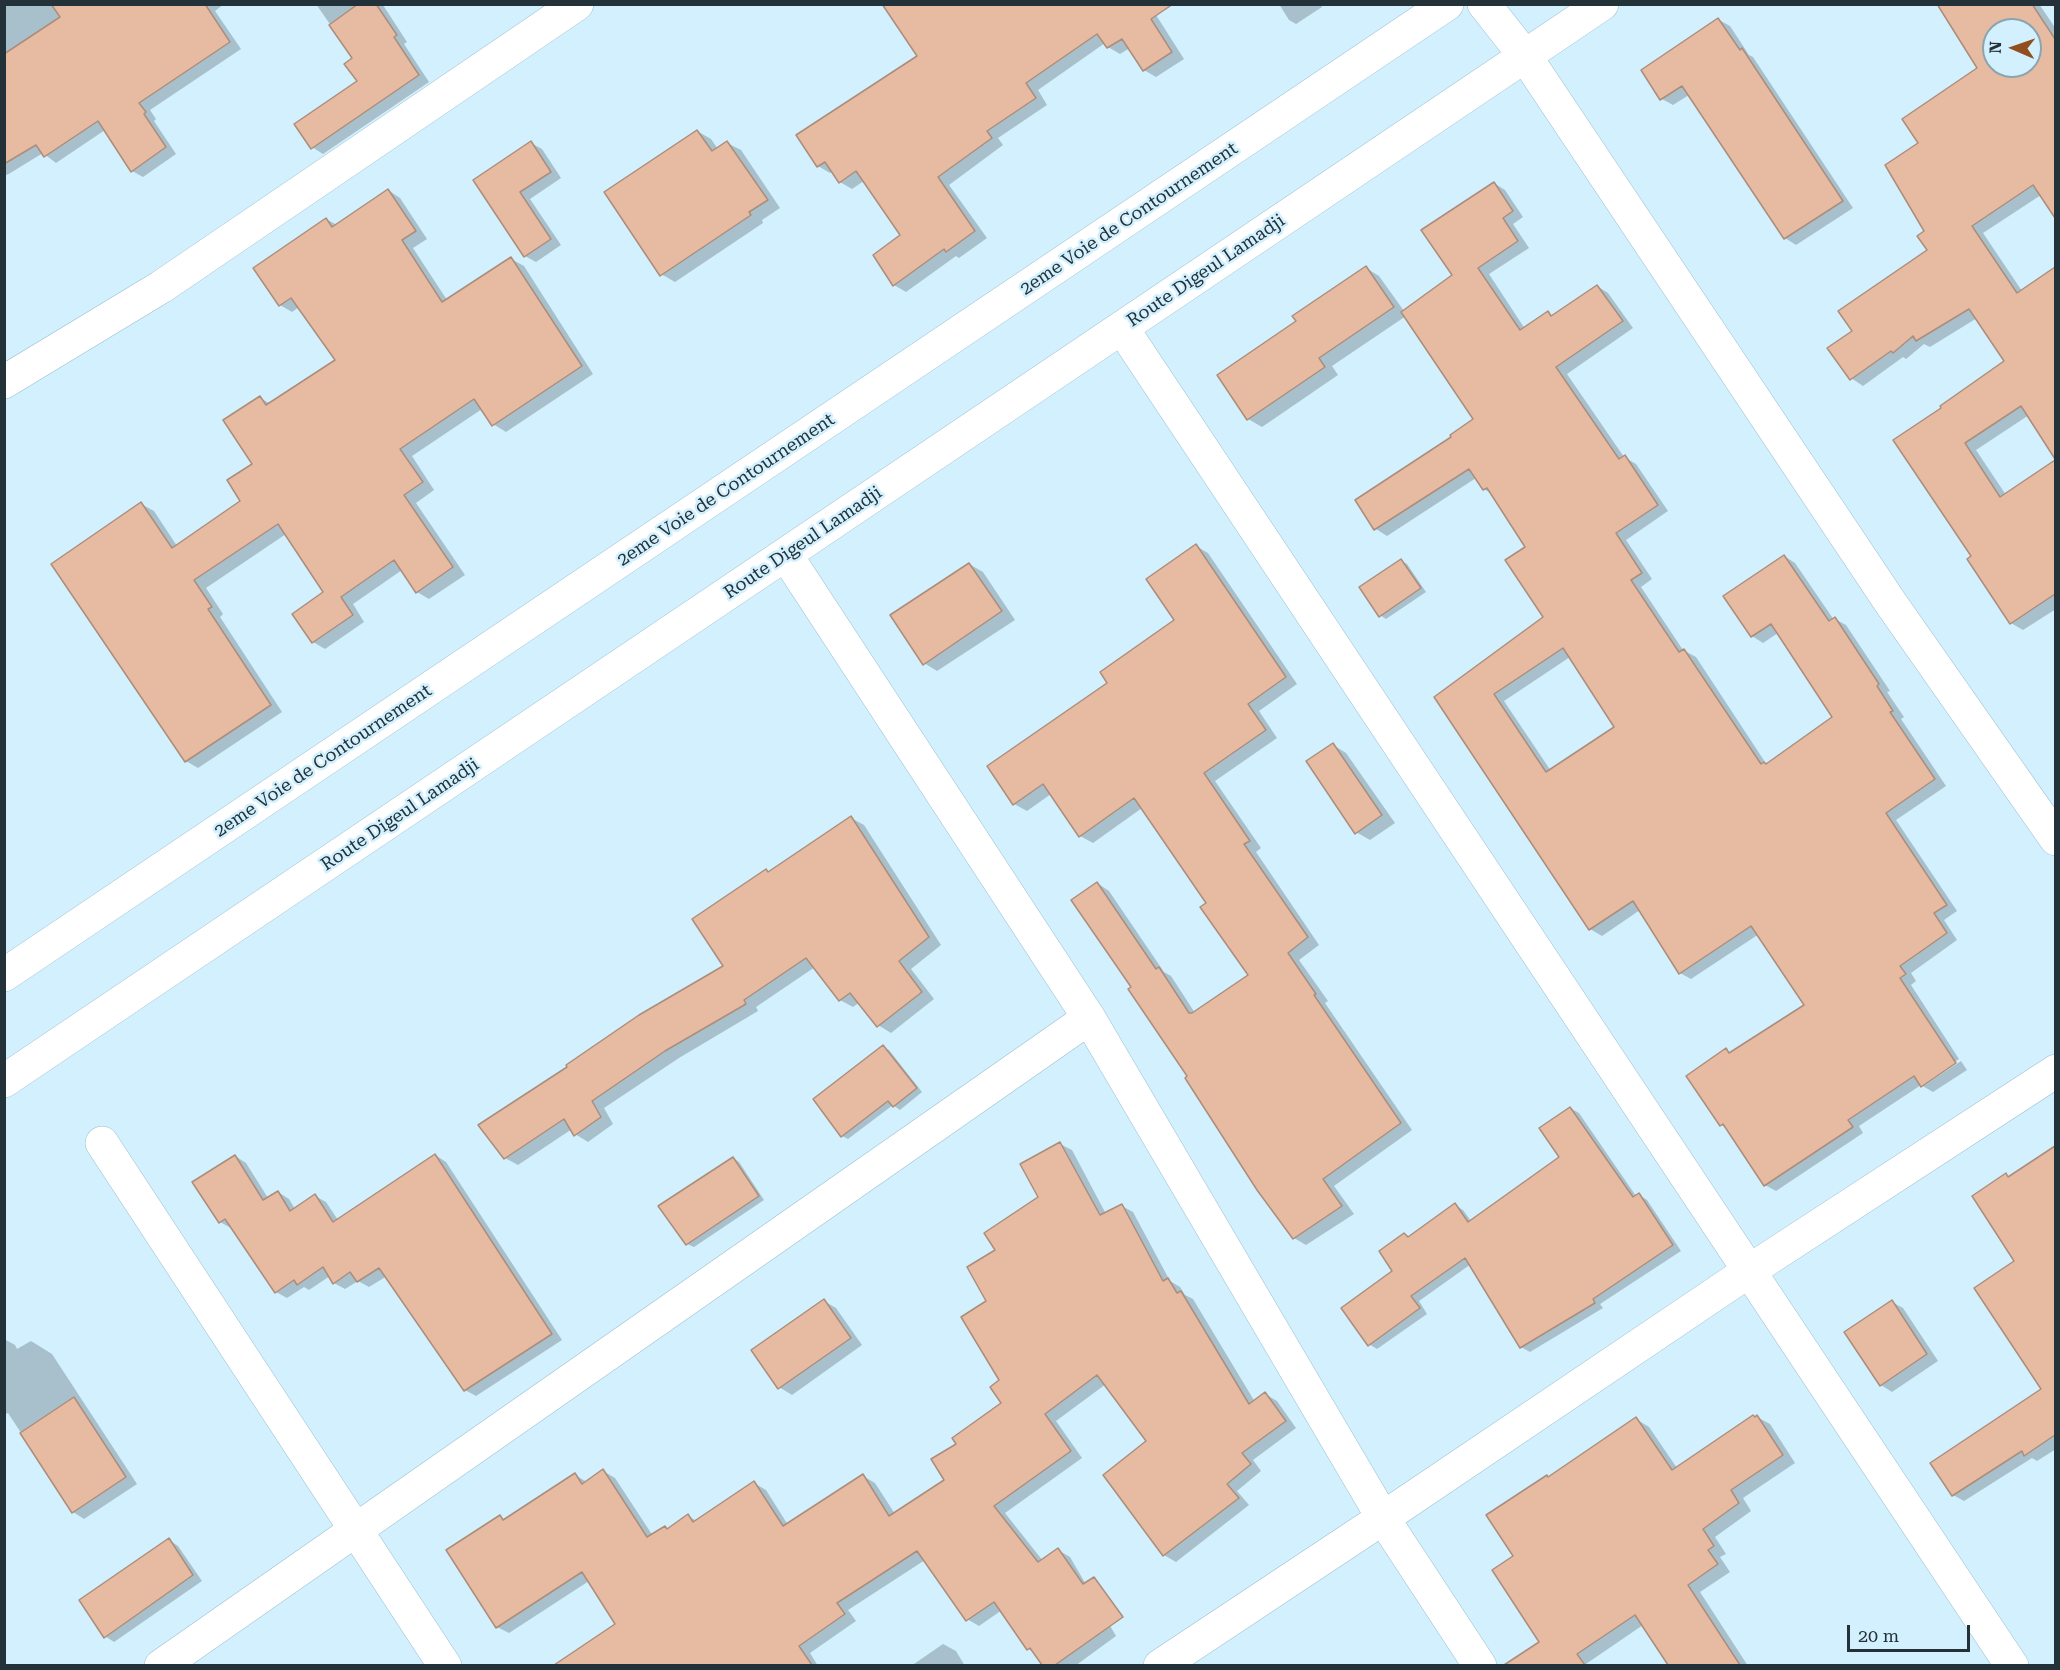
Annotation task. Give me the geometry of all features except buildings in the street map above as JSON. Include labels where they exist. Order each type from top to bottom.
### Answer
[{"type":"street","points":[[4,382],[161,287],[576,4]]},
{"type":"street","name":"2eme Voie de Contournement","points":[[4,975],[1447,4]]},
{"type":"street","points":[[1484,4],[1525,56],[1890,602],[2055,839]]},
{"type":"street","name":"Route Digeul Lamadji","points":[[4,1081],[1602,4]]},
{"type":"street","points":[[1122,328],[2012,1665]]},
{"type":"street","points":[[786,555],[1089,1018],[1383,1518],[1480,1665]]},
{"type":"street","points":[[161,1665],[1089,1018]]},
{"type":"street","points":[[1160,1665],[1383,1518],[1749,1271],[2055,1071]]},
{"type":"street","points":[[102,1143],[446,1665]]}]
